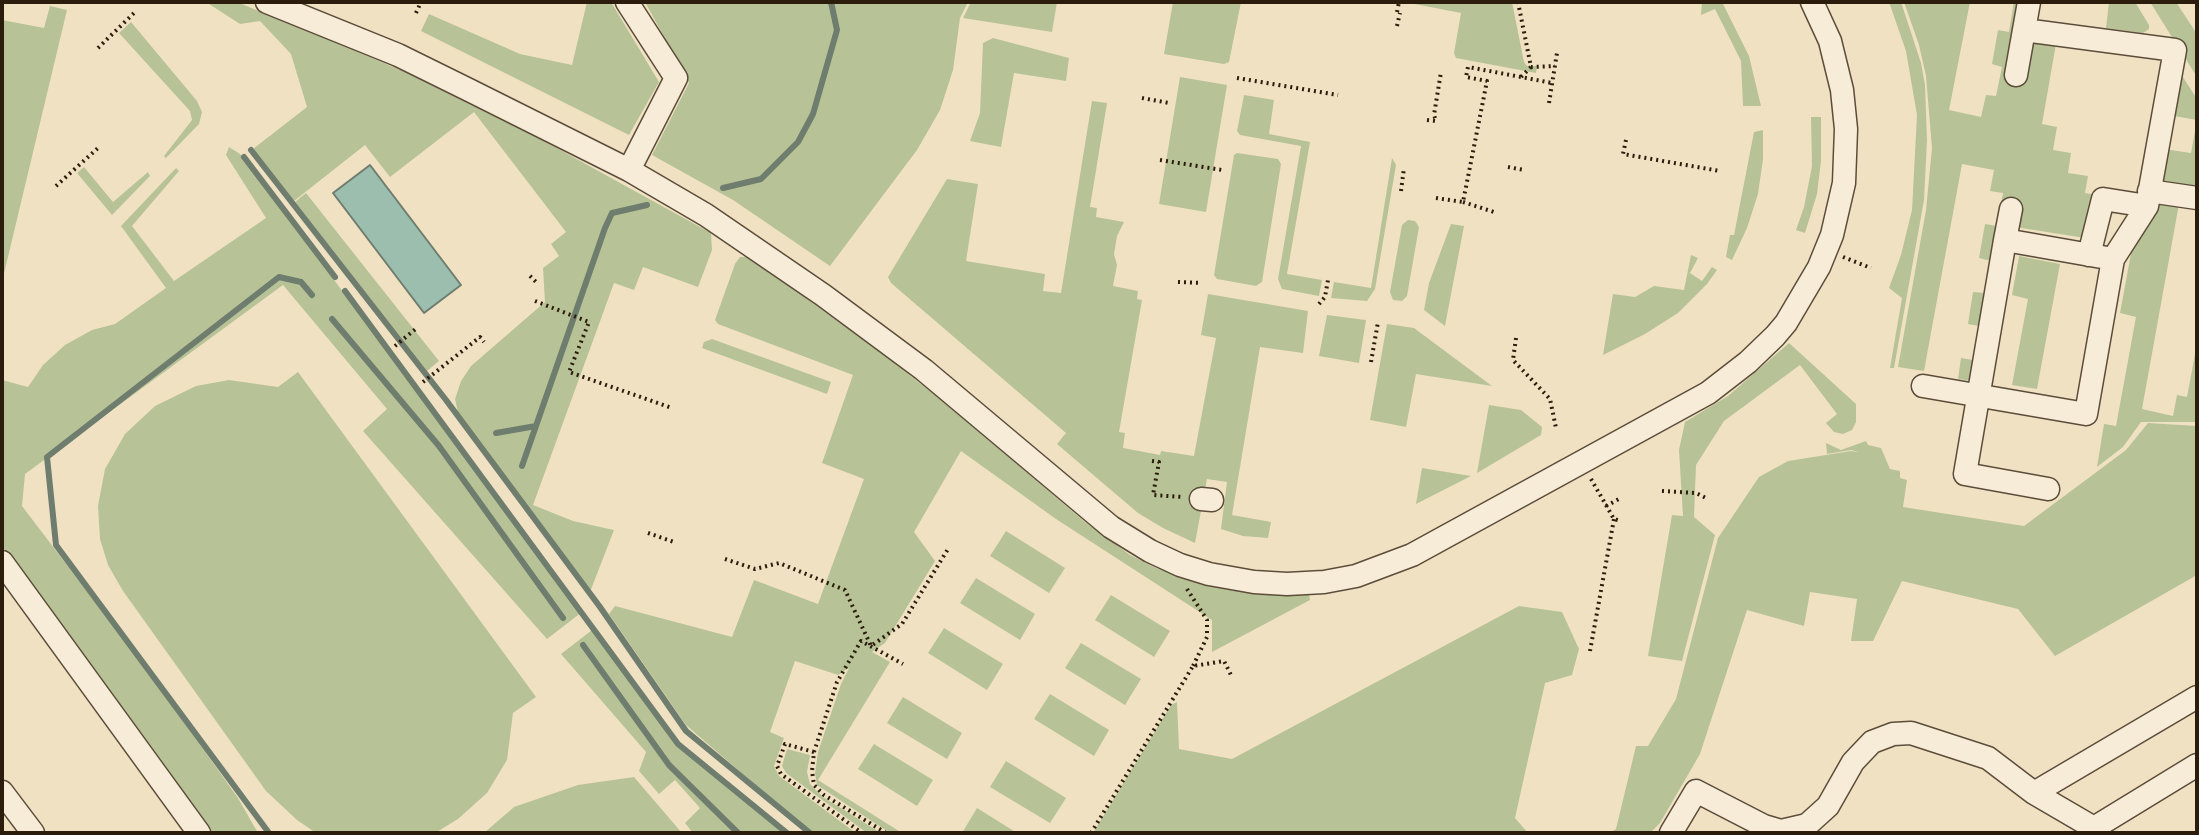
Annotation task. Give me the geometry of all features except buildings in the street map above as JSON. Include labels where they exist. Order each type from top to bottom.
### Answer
[{"type":"street","points":[[267,2],[398,55],[629,170],[722,225],[862,323],[1132,541],[1195,570],[1270,583],[1339,579],[1400,560],[1708,393],[1748,362],[1781,329],[1811,282],[1825,251],[1844,183],[1845,119],[1834,56],[1812,2]]},
{"type":"street","points":[[627,2],[676,78],[629,170]]},
{"type":"street","points":[[2016,75],[2029,2]]},
{"type":"street","points":[[1923,386],[2086,414],[2113,259],[2148,199],[2175,50],[2024,30]]},
{"type":"street","points":[[2089,255],[2103,199],[2197,198]]},
{"type":"street","points":[[2011,209],[1965,474],[2048,489]]},
{"type":"street","points":[[2005,240],[2113,259]]},
{"type":"street","points":[[5,572],[197,832]]},
{"type":"street","points":[[2034,793],[2197,697]]},
{"type":"street","points":[[1671,833],[1696,791],[1764,826],[1781,831],[1807,825],[1828,806],[1853,762],[1872,742],[1893,734],[1911,733],[1988,758],[2034,793],[2094,830],[2197,765]]},
{"type":"street","points":[[2,792],[33,833]]},
{"type":"path","points":[[416,13],[421,2]]},
{"type":"path","points":[[1397,26],[1399,2]]},
{"type":"path","points":[[1518,2],[1531,67]]},
{"type":"path","points":[[98,48],[134,13]]},
{"type":"path","points":[[1549,103],[1557,53]]},
{"type":"path","points":[[1521,77],[1531,67],[1555,66]]},
{"type":"path","points":[[1463,202],[1487,81],[1466,77],[1468,67],[1552,83]]},
{"type":"path","points":[[1427,120],[1436,121],[1434,115],[1441,72]]},
{"type":"path","points":[[1237,78],[1338,95]]},
{"type":"path","points":[[1142,98],[1169,103]]},
{"type":"path","points":[[1626,140],[1623,154],[1720,171]]},
{"type":"path","points":[[56,186],[98,148]]},
{"type":"path","points":[[1160,160],[1222,170]]},
{"type":"path","points":[[1508,167],[1524,170]]},
{"type":"path","points":[[1401,191],[1404,168]]},
{"type":"path","points":[[1436,198],[1463,202],[1494,212]]},
{"type":"path","points":[[1825,251],[1871,268]]},
{"type":"path","points":[[530,276],[536,282]]},
{"type":"path","points":[[1319,304],[1325,297],[1328,280]]},
{"type":"path","points":[[1178,282],[1201,283]]},
{"type":"path","points":[[535,301],[589,322],[569,372],[672,408]]},
{"type":"path","points":[[1371,362],[1378,322]]},
{"type":"path","points":[[395,346],[418,327]]},
{"type":"path","points":[[423,382],[480,337],[484,342]]},
{"type":"path","points":[[1516,338],[1513,360],[1550,399],[1556,428]]},
{"type":"path","points":[[1152,461],[1159,462],[1153,495],[1200,499]]},
{"type":"path","points":[[1588,474],[1614,519],[1590,651]]},
{"type":"path","points":[[1662,491],[1696,493],[1708,499]]},
{"type":"path","points":[[1606,506],[1619,499]]},
{"type":"path","points":[[1614,519],[1621,521]]},
{"type":"path","points":[[648,533],[674,542]]},
{"type":"path","points":[[871,646],[902,624],[948,549]]},
{"type":"path","points":[[725,559],[755,569],[779,563],[845,590],[871,646]]},
{"type":"path","points":[[1091,833],[1193,666],[1207,637],[1207,620]]},
{"type":"path","points":[[886,833],[824,795],[814,785],[812,771],[814,752],[837,682],[861,641],[903,664]]},
{"type":"path","points":[[1193,666],[1224,661],[1231,675]]},
{"type":"path","points":[[814,752],[785,744],[777,766],[781,774],[862,833]]},
{"type":"shaded area","points":[[206,2],[237,2],[403,71],[544,141],[711,233],[712,250],[698,287],[643,267],[634,290],[614,283],[533,505],[573,521],[614,530],[590,592],[459,417],[455,399],[461,381],[471,366],[545,302],[543,268],[559,256],[551,244],[566,232],[474,112],[390,177],[365,145],[294,201],[253,149],[307,107],[291,54],[260,21],[240,24]]},
{"type":"shaded area","points":[[587,2],[611,2],[659,82],[629,135],[421,31],[429,14],[520,54],[572,65]]},
{"type":"shaded area","points":[[645,2],[968,2],[960,18],[953,70],[940,110],[917,150],[830,266],[733,200],[652,155],[689,83]]},
{"type":"shaded area","points":[[971,2],[1057,2],[1052,32],[963,18]]},
{"type":"shaded area","points":[[1173,2],[1241,2],[1229,62],[1224,64],[1164,54]]},
{"type":"shaded area","points":[[1404,2],[1512,2],[1524,62],[1527,66],[1537,66],[1536,73],[1456,58],[1454,53],[1461,13]]},
{"type":"shaded area","points":[[1702,2],[1722,2],[1749,56],[1761,106],[1743,106],[1741,61],[1715,9],[1701,15]]},
{"type":"shaded area","points":[[1889,2],[1901,2],[1921,63],[1927,140],[1924,200],[1894,368],[1890,368],[1902,298],[1889,288],[1912,210],[1917,115],[1906,51]]},
{"type":"shaded area","points":[[1904,2],[1970,2],[1949,110],[1981,117],[1986,95],[1996,96],[2002,67],[1992,64],[1998,30],[2009,32],[2014,2],[2021,2],[2028,40],[2056,44],[2042,124],[2057,127],[2053,150],[2071,153],[2068,173],[2088,176],[2085,193],[2098,195],[2085,238],[2015,227],[1973,381],[1958,379],[1961,358],[1973,360],[1979,326],[1968,324],[1973,292],[1985,293],[1991,261],[1979,258],[1985,224],[1997,226],[2003,193],[1990,191],[1994,170],[1962,164],[1924,371],[1898,367],[1926,210],[1932,148],[1926,76]]},
{"type":"shaded area","points":[[2109,2],[2135,2],[2149,29],[2143,33],[2106,28]]},
{"type":"shaded area","points":[[2150,2],[2176,2],[2197,34],[2197,77]]},
{"type":"shaded area","points":[[50,6],[67,10],[2,282],[2,20],[44,28]]},
{"type":"shaded area","points":[[131,22],[197,101],[202,112],[199,124],[166,158],[164,156],[192,120],[190,111],[119,33]]},
{"type":"shaded area","points":[[993,38],[1069,58],[1066,81],[1014,73],[1001,147],[970,141],[980,113],[983,43]]},
{"type":"shaded area","points":[[2181,74],[2197,99],[2197,120],[2168,115]]},
{"type":"shaded area","points":[[1180,77],[1227,85],[1206,212],[1159,204]]},
{"type":"shaded area","points":[[1244,95],[1274,100],[1269,134],[1310,142],[1287,274],[1322,280],[1319,296],[1282,289],[1278,279],[1301,146],[1240,135],[1237,131]]},
{"type":"shaded area","points":[[1092,101],[1107,103],[1090,207],[1097,208],[1096,217],[1124,222],[1117,236],[1113,286],[1138,291],[1137,299],[1142,300],[1119,432],[1125,433],[1123,448],[1160,455],[1161,451],[1194,456],[1216,338],[1201,335],[1208,294],[1308,311],[1303,353],[1260,347],[1232,515],[1271,522],[1268,538],[1243,536],[1221,529],[1227,482],[1207,479],[1195,543],[1138,513],[1057,444],[1066,433],[891,283],[888,277],[947,179],[978,184],[966,261],[1045,274],[1043,291],[1061,293]]},
{"type":"shaded area","points":[[1811,117],[1821,117],[1821,161],[1817,194],[1805,233],[1796,230],[1812,166]]},
{"type":"shaded area","points":[[2197,120],[2197,193],[2160,187],[2164,149],[2191,153]]},
{"type":"shaded area","points":[[1763,130],[1758,194],[1732,260],[1726,257],[1730,235],[1734,235],[1754,132]]},
{"type":"shaded area","points":[[229,147],[240,154],[582,612],[547,639],[363,431],[387,409],[283,285],[25,474],[22,506],[138,658],[238,798],[258,833],[209,833],[2,546],[2,380],[28,387],[43,365],[65,345],[92,330],[115,324],[166,288],[121,226],[176,168],[179,171],[132,226],[174,281],[266,218],[226,155]]},
{"type":"shaded area","points":[[1234,155],[1278,159],[1281,164],[1262,282],[1256,286],[1217,279],[1214,275]]},
{"type":"shaded area","points":[[1392,158],[1396,165],[1375,289],[1367,301],[1331,298],[1334,282],[1371,288]]},
{"type":"shaded area","points":[[370,165],[461,285],[424,313],[333,193]]},
{"type":"shaded area","points":[[84,167],[113,202],[148,172],[150,176],[112,215],[77,173]]},
{"type":"shaded area","points":[[306,193],[439,361],[427,371],[295,202]]},
{"type":"shaded area","points":[[2154,200],[2179,204],[2142,409],[2173,416],[2177,395],[2187,397],[2197,354],[2197,422],[2141,422],[2123,447],[2097,467],[2104,424],[2116,426],[2136,317],[2120,313],[2132,248]]},
{"type":"shaded area","points":[[1408,220],[1415,221],[1419,227],[1407,296],[1402,301],[1393,300],[1390,292],[1402,225]]},
{"type":"shaded area","points":[[1451,224],[1464,226],[1445,326],[1424,310],[1429,283]]},
{"type":"shaded area","points":[[1691,255],[1698,258],[1690,273],[1702,281],[1712,267],[1717,270],[1707,284],[1678,313],[1603,355],[1613,294],[1635,297],[1654,286],[1684,290]]},
{"type":"shaded area","points":[[2019,256],[2060,264],[2037,389],[2012,385],[2028,299],[2012,295]]},
{"type":"shaded area","points":[[740,257],[746,257],[784,282],[885,356],[1085,522],[1130,555],[1202,585],[1254,594],[1309,594],[1310,600],[1212,652],[1212,620],[1056,519],[961,451],[914,532],[935,561],[885,643],[872,652],[890,662],[818,780],[902,833],[890,833],[817,785],[818,752],[849,668],[838,675],[795,661],[770,732],[784,738],[774,766],[779,776],[856,833],[811,833],[686,725],[609,614],[615,606],[732,637],[754,580],[818,604],[864,479],[822,463],[853,375],[718,324],[715,320]]},
{"type":"shaded area","points":[[1327,315],[1366,320],[1359,363],[1319,356]]},
{"type":"shaded area","points":[[1387,324],[1414,328],[1492,386],[1416,374],[1406,427],[1370,420]]},
{"type":"shaded area","points":[[712,339],[831,382],[827,394],[702,348],[704,342]]},
{"type":"shaded area","points":[[1789,343],[1856,404],[1856,422],[1852,430],[1843,434],[1834,432],[1826,423],[1837,414],[1800,365],[1724,421],[1696,465],[1694,517],[1715,535],[1682,661],[1648,656],[1672,515],[1683,516],[1679,450],[1685,422],[1728,396]]},
{"type":"shaded area","points":[[298,372],[536,697],[513,713],[507,760],[487,793],[458,819],[435,833],[316,833],[297,820],[266,791],[123,591],[108,565],[100,539],[98,506],[105,469],[125,434],[155,406],[196,386],[229,380],[278,387]]},
{"type":"shaded area","points":[[1489,405],[1521,410],[1542,427],[1541,435],[1477,473]]},
{"type":"shaded area","points":[[2148,423],[2197,426],[2197,575],[2055,656],[2018,609],[1902,581],[1873,641],[1851,641],[1857,599],[1810,592],[1804,626],[1747,610],[1700,754],[1660,823],[1650,833],[1610,833],[1616,829],[1636,746],[1648,746],[1676,699],[1718,538],[1759,477],[1788,461],[1859,452],[1851,450],[1827,454],[1826,443],[1841,450],[1866,441],[1868,445],[1881,448],[1890,469],[1900,471],[1900,478],[1907,480],[1903,507],[2024,526],[2126,450]]},
{"type":"shaded area","points":[[1422,468],[1434,470],[1471,476],[1416,504]]},
{"type":"shaded area","points":[[1006,531],[1065,568],[1049,593],[990,556]]},
{"type":"shaded area","points":[[976,578],[1035,614],[1020,640],[960,603]]},
{"type":"shaded area","points":[[1111,595],[1170,631],[1154,657],[1095,620]]},
{"type":"shaded area","points":[[1519,606],[1562,612],[1579,649],[1572,675],[1545,683],[1515,818],[1528,833],[1093,833],[1171,705],[1177,702],[1179,749],[1232,759]]},
{"type":"shaded area","points":[[944,628],[1003,664],[987,690],[928,653]]},
{"type":"shaded area","points":[[592,630],[674,743],[783,833],[693,833],[685,823],[700,808],[675,780],[659,794],[639,771],[646,752],[561,654]]},
{"type":"shaded area","points":[[1081,643],[1141,679],[1125,705],[1065,668]]},
{"type":"shaded area","points":[[1050,694],[1109,730],[1094,756],[1034,719]]},
{"type":"shaded area","points":[[903,697],[962,733],[947,759],[887,723]]},
{"type":"shaded area","points":[[874,744],[933,780],[917,806],[858,769]]},
{"type":"shaded area","points":[[787,749],[810,755],[807,772],[810,784],[823,797],[881,833],[867,833],[786,773],[782,766]]},
{"type":"shaded area","points":[[1006,761],[1066,798],[1050,823],[990,787]]},
{"type":"shaded area","points":[[634,777],[682,833],[484,833],[514,807],[578,785]]},
{"type":"shaded area","points":[[977,808],[1017,833],[962,833]]},
{"type":"waterway","points":[[723,188],[761,179],[798,142],[813,114],[837,30],[831,2]]},
{"type":"waterway","points":[[251,150],[446,400],[600,607],[686,731],[810,833]]},
{"type":"waterway","points":[[244,157],[335,277]]},
{"type":"waterway","points":[[522,466],[612,213],[647,205]]},
{"type":"waterway","points":[[269,833],[56,545],[47,457],[279,277],[301,282],[312,295]]},
{"type":"waterway","points":[[345,291],[678,744],[787,833]]},
{"type":"waterway","points":[[332,319],[439,446],[563,618]]},
{"type":"waterway","points":[[496,433],[536,426]]},
{"type":"waterway","points":[[583,645],[669,765],[738,833]]}]
